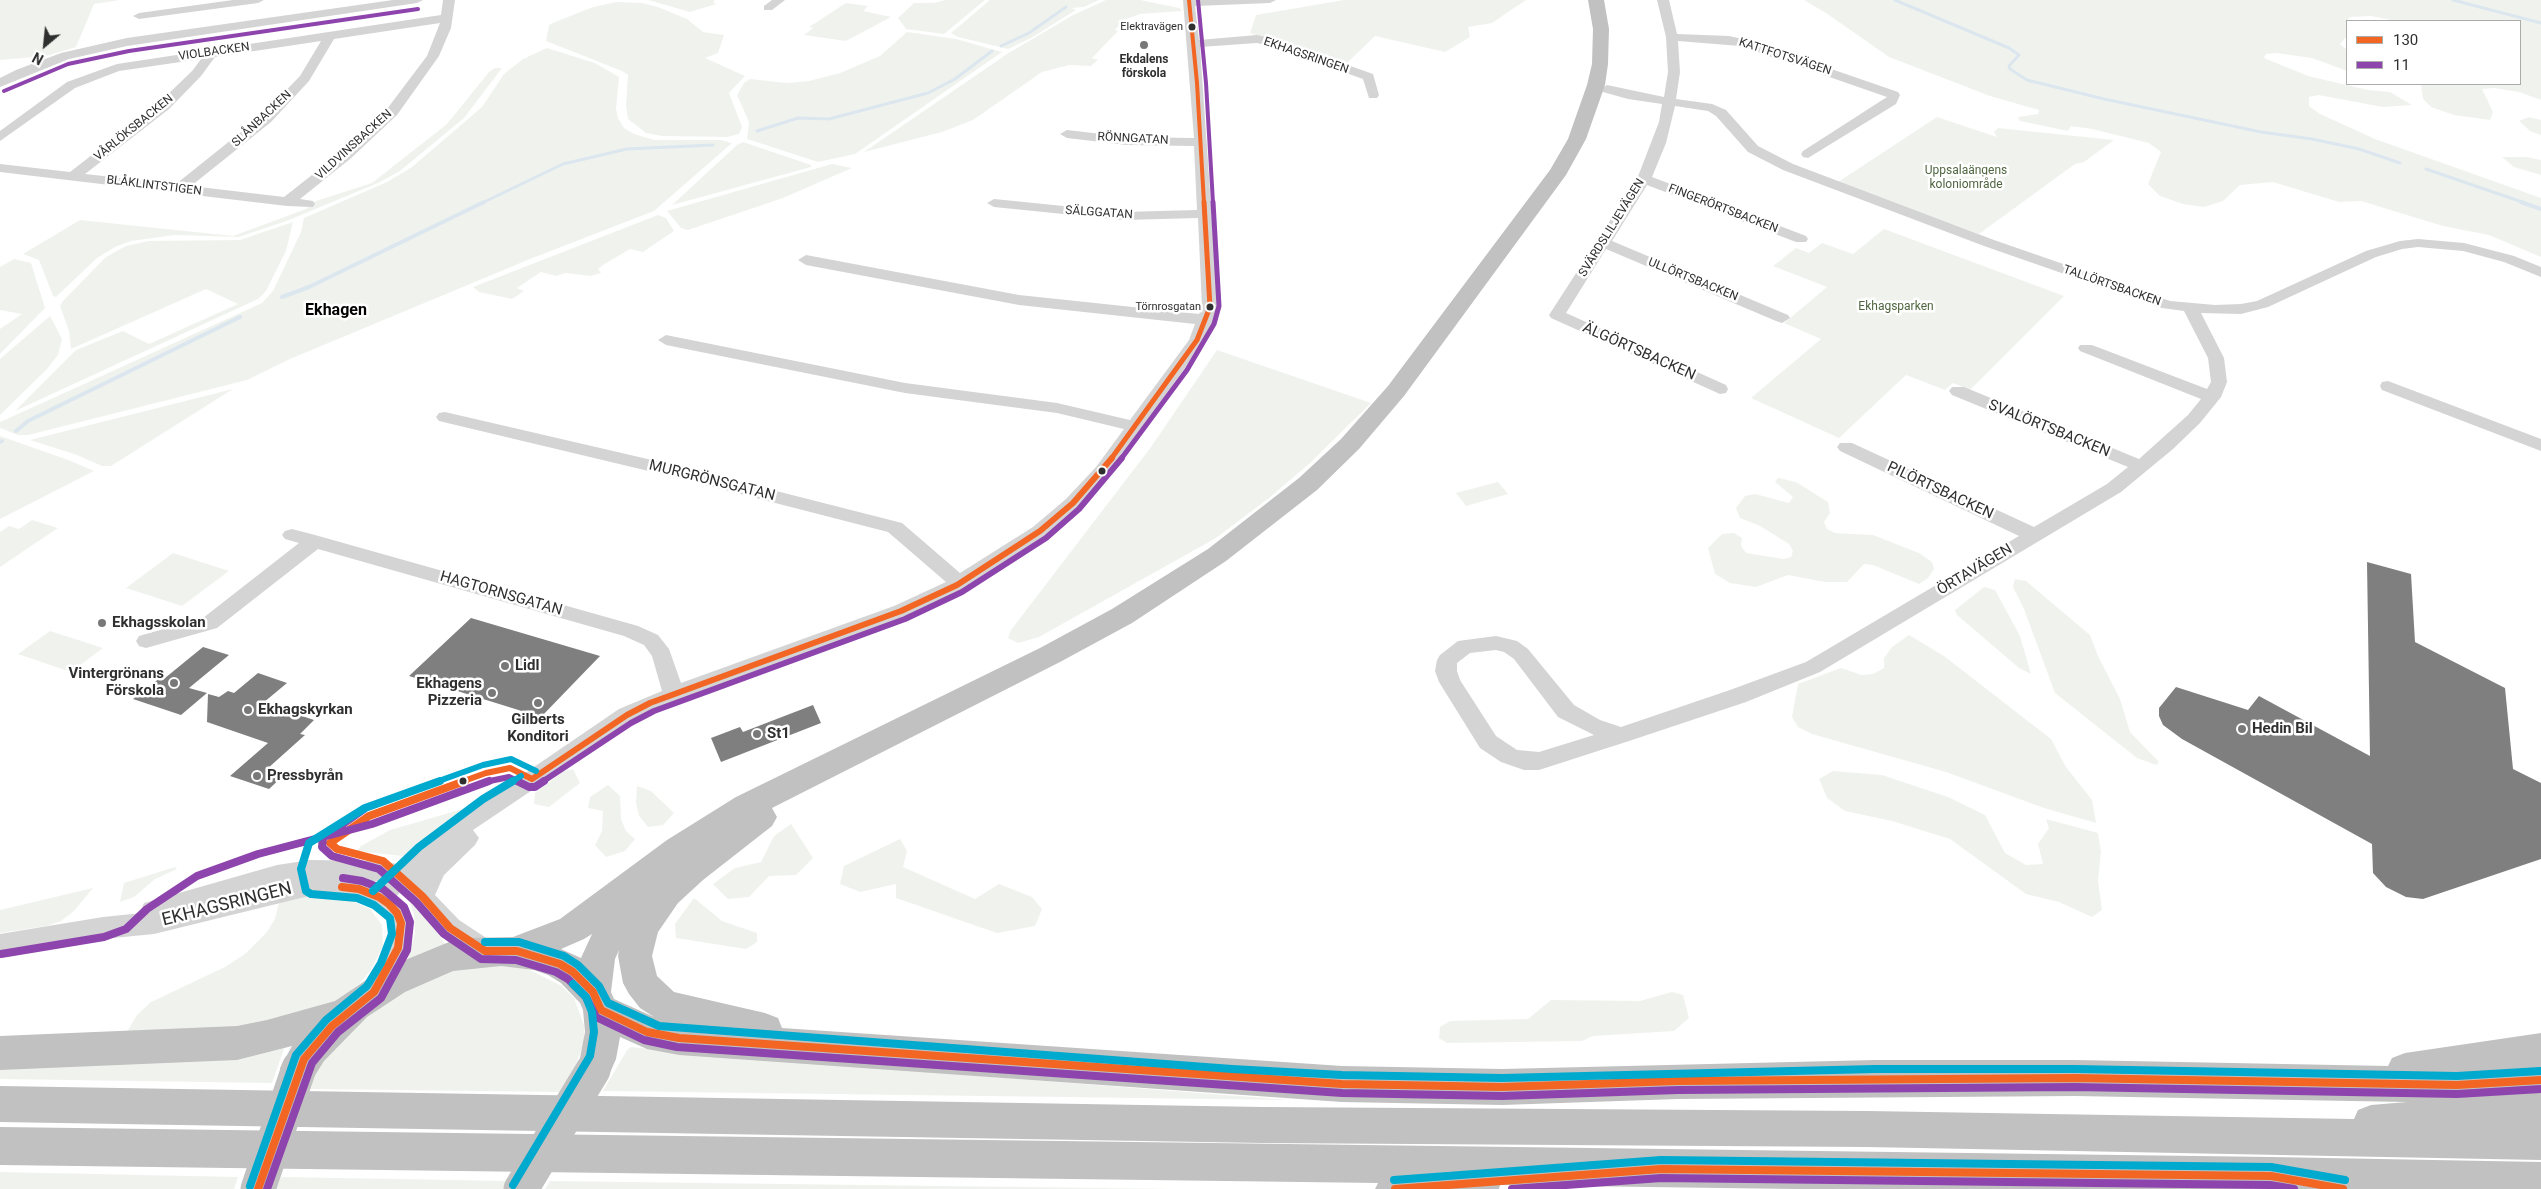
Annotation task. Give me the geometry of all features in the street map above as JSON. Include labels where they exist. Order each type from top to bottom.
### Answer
[{"type":"highway","points":[[258,1189],[299,1068],[311,1048],[345,1014],[374,992],[432,963],[467,953],[501,951],[572,929],[679,850],[748,806],[1050,655],[1122,616],[1237,541],[1292,498],[1341,454],[1371,422],[1419,362],[1543,195],[1569,154],[1586,118],[1599,72],[1601,29],[1596,0]]},
{"type":"highway","points":[[521,1189],[593,1070],[601,1046],[597,1001],[602,950],[612,929],[630,906],[655,883],[687,859],[761,817],[827,781],[1103,642],[1206,579],[1302,506],[1370,442],[1444,350],[1570,176],[1590,139],[1606,99],[1613,45],[1606,0]]},
{"type":"highway","points":[[761,817],[680,879],[652,910],[642,927],[636,946],[636,966],[641,983],[653,997],[674,1009],[856,1051]]},
{"type":"highway","points":[[501,951],[560,964],[572,972],[597,1001],[657,1035],[1231,1078],[1352,1085],[1502,1086],[1678,1080],[2075,1078],[2457,1084],[2541,1080]]},
{"type":"highway","points":[[0,1053],[237,1042],[292,1030],[345,1014]]},
{"type":"highway","points":[[2325,1081],[2541,1050]]},
{"type":"highway","points":[[0,1104],[1243,1125],[1847,1129],[2541,1141]]},
{"type":"highway","points":[[2221,1136],[2541,1109]]},
{"type":"highway","points":[[0,1146],[2271,1176],[2541,1182]]},
{"type":"highway","points":[[1394,1189],[1661,1169]]},
{"type":"highway","points":[[2271,1176],[2343,1189]]},
{"type":"street","points":[[139,16],[258,0]]},
{"type":"street","points":[[325,13],[327,0]]},
{"type":"street","points":[[0,83],[46,62],[94,48],[154,37],[417,0]]},
{"type":"street","name":"VILDVINSBACKEN","points":[[287,202],[338,162],[392,112],[433,56],[442,39],[449,0]]},
{"type":"street","points":[[768,8],[780,0]]},
{"type":"street","points":[[379,897],[424,854],[488,806],[520,788],[626,715],[674,694],[901,612],[958,585],[1040,531],[1073,503],[1102,471],[1180,365],[1206,322],[1210,307],[1194,44],[1189,2],[1270,0]]},
{"type":"street","name":"SVÄRDSLILJEVÄGEN","points":[[1558,316],[1644,179],[1659,143],[1669,104],[1674,72],[1672,37],[1663,0]]},
{"type":"street","name":"VIOLBACKEN","points":[[0,137],[60,92],[84,79],[137,63],[447,18]]},
{"type":"street","name":"SLÅNBACKEN","points":[[179,189],[266,119],[304,78],[330,35]]},
{"type":"street","name":"KATTFOTSVÄGEN","points":[[1672,37],[1743,42],[1894,95],[1891,101],[1808,154]]},
{"type":"street","name":"EKHAGSRINGEN","points":[[1194,44],[1257,40],[1270,42],[1369,77],[1373,95]]},
{"type":"street","name":"VÅRLÖKSBACKEN","points":[[72,177],[128,136],[164,106],[197,72],[212,52]]},
{"type":"street","name":"TALLÖRTSBACKEN","points":[[1606,99],[1669,104],[1711,115],[1729,122],[1753,149],[1808,176],[2145,298],[2192,309],[2240,309],[2262,304],[2371,254],[2400,245],[2418,244],[2464,248],[2509,259],[2541,272]]},
{"type":"street","name":"RÖNNGATAN","points":[[1067,134],[1127,140],[1199,142]]},
{"type":"street","name":"BLÅKLINTSTIGEN","points":[[0,168],[308,204]]},
{"type":"street","name":"FINGERÖRTSBACKEN","points":[[1644,179],[1801,239]]},
{"type":"street","name":"SÄLGGATAN","points":[[994,203],[1123,216],[1204,214]]},
{"type":"street","name":"ULLÖRTSBACKEN","points":[[1604,243],[1782,318]]},
{"type":"street","points":[[806,260],[1019,300],[1192,317],[1206,322]]},
{"type":"street","name":"ÖRTAVÄGEN","points":[[1621,735],[1592,726],[1566,711],[1521,654],[1510,646],[1496,643],[1465,646],[1447,660],[1446,671],[1450,682],[1488,742],[1509,756],[1524,760],[1539,760],[1621,735],[1738,696],[1813,667],[2114,488],[2167,445],[2212,397],[2219,382],[2220,370],[2214,352],[2192,309]]},
{"type":"street","name":"ÄLGÖRTSBACKEN","points":[[1558,316],[1720,390]]},
{"type":"street","points":[[666,340],[905,388],[1057,408],[1135,426]]},
{"type":"street","points":[[2086,348],[2212,397]]},
{"type":"street","points":[[2388,386],[2541,445]]},
{"type":"street","name":"SVALÖRTSBACKEN","points":[[1958,392],[2141,466]]},
{"type":"street","name":"MURGRÖNSGATAN","points":[[445,417],[894,527],[931,557],[958,585]]},
{"type":"street","name":"PILÖRTSBACKEN","points":[[1846,447],[2034,535]]},
{"type":"street","name":"HAGTORNSGATAN","points":[[292,535],[631,631],[651,640],[662,654],[674,694]]},
{"type":"street","points":[[146,641],[210,624],[315,541]]},
{"type":"street","points":[[422,896],[428,880],[445,856],[500,810],[520,788]]},
{"type":"street","name":"EKHAGSRINGEN","points":[[103,928],[157,908],[277,875],[310,870],[342,869],[378,871],[401,876]]},
{"type":"street","points":[[401,876],[422,896],[450,928],[501,951]]},
{"type":"street","name":"EKHAGSRINGEN","points":[[0,945],[103,928],[154,923],[313,885],[359,889],[379,897],[397,913],[401,923],[401,936],[389,967],[374,992]]},
{"type":"green space","points":[[0,0],[120,0],[94,4],[76,47],[46,56],[0,60]]},
{"type":"green space","points":[[648,0],[715,0],[713,2],[716,4],[690,12]]},
{"type":"green space","points":[[945,0],[985,0],[944,34],[906,29],[898,18],[914,3],[934,3]]},
{"type":"green space","points":[[990,0],[1099,0],[1084,7],[1072,8],[1076,10],[1031,38],[1008,49],[958,37],[951,33]]},
{"type":"green space","points":[[1106,0],[1140,0],[1179,8],[1182,11],[1140,14],[1124,20],[1115,30],[1118,31],[1092,58],[1098,60],[1091,66],[1069,65],[1042,72],[973,120],[942,132],[864,152],[1007,54],[1073,15]]},
{"type":"green space","points":[[1344,0],[1526,0],[1492,23],[1468,27],[1470,37],[1445,52],[1375,36],[1348,62],[1334,62],[1250,33],[1256,15]]},
{"type":"green space","points":[[1804,0],[2541,0],[2541,100],[2519,92],[2494,88],[2482,89],[2493,112],[2490,120],[2454,115],[2431,107],[2423,99],[2421,85],[2521,85],[2521,20],[2391,20],[2371,16],[2350,17],[2346,20],[2346,37],[2340,44],[2346,49],[2346,71],[2312,58],[2276,53],[2266,54],[2264,58],[2308,76],[2368,90],[2390,92],[2412,105],[2383,107],[2318,95],[2309,97],[2309,106],[2320,114],[2375,139],[2541,198],[2541,257],[2489,235],[2443,226],[2361,201],[2339,202],[2273,182],[2240,185],[2223,201],[2204,207],[2183,204],[2160,196],[2148,184],[2161,152],[2149,143],[2092,129],[2071,126],[2068,131],[2020,121],[2018,117],[2038,114],[2039,110],[1990,96],[1889,57]]},
{"type":"green space","points":[[617,2],[642,3],[658,7],[687,19],[703,32],[724,35],[718,53],[705,58],[745,76],[729,93],[742,127],[739,134],[727,137],[662,136],[646,133],[628,119],[626,105],[628,75],[546,41],[549,25],[593,7]]},
{"type":"green space","points":[[846,3],[868,6],[863,11],[891,17],[846,41],[804,35],[813,28],[809,27]]},
{"type":"green space","points":[[907,32],[956,39],[1002,52],[855,154],[818,162],[747,139],[749,122],[737,95],[744,83],[750,79],[787,83],[809,81],[840,73],[880,56]]},
{"type":"green space","points":[[547,48],[595,63],[619,77],[616,109],[618,118],[624,128],[634,134],[654,140],[721,140],[732,143],[654,211],[530,259],[290,359],[247,380],[28,435],[18,435],[0,428],[0,422],[262,303],[273,291],[301,232],[304,218],[387,182],[412,167],[482,107],[504,74],[523,59]]},
{"type":"green space","points":[[495,68],[502,68],[464,118],[400,171],[378,183],[289,220],[239,237],[175,235],[131,241],[115,247],[97,258],[56,297],[53,296],[39,260],[23,254],[80,220],[233,236],[306,209],[316,201],[372,183],[447,124],[489,72]]},
{"type":"green space","name":"Uppsalaängens koloniområde","points":[[1937,117],[1997,137],[1994,132],[1998,128],[2114,140],[2084,162],[2075,164],[1979,234],[1838,182]]},
{"type":"green space","points":[[2529,117],[2541,120],[2541,135],[2530,131],[2519,121]]},
{"type":"green space","points":[[743,142],[811,165],[811,167],[672,205],[737,145]]},
{"type":"green space","points":[[2502,157],[2526,157],[2541,160],[2541,175],[2514,167]]},
{"type":"green space","points":[[832,164],[852,168],[783,198],[688,230],[681,228],[667,211]]},
{"type":"green space","points":[[658,215],[666,218],[674,231],[643,252],[630,249],[598,269],[601,273],[590,276],[566,273],[556,276],[541,272],[517,288],[524,291],[512,299],[479,292],[473,287]]},
{"type":"green space","points":[[293,222],[286,251],[266,291],[258,299],[15,411],[76,350],[123,331],[149,344],[238,304],[206,289],[71,349],[69,331],[60,306],[106,257],[126,246],[149,241],[240,240]]},
{"type":"green space","name":"Ekhagsparken","points":[[1884,229],[2064,296],[1970,390],[1953,383],[1945,390],[1906,375],[1839,438],[1751,398],[1821,339],[1784,323],[1827,287],[1773,266],[1796,248],[1809,253],[1822,243],[1853,254]]},
{"type":"green space","points":[[14,259],[31,263],[45,308],[0,354],[0,329],[22,314],[0,310],[0,267]]},
{"type":"green space","points":[[50,316],[62,339],[58,355],[46,370],[0,415],[0,359]]},
{"type":"green space","points":[[1217,350],[1371,403],[1309,464],[1269,498],[1216,538],[1039,637],[1018,643],[1008,638],[1011,630],[1151,447]]},
{"type":"green space","points":[[233,389],[111,466],[102,466],[77,455],[30,440]]},
{"type":"green space","points":[[0,436],[71,461],[94,471],[0,519]]},
{"type":"green space","points":[[1778,478],[1796,482],[1828,502],[1830,513],[1824,522],[1827,529],[1835,533],[1873,535],[1919,553],[1932,562],[1934,569],[1928,578],[1919,584],[1873,565],[1864,564],[1847,582],[1825,582],[1788,575],[1756,587],[1730,583],[1715,574],[1708,548],[1722,534],[1734,533],[1742,538],[1741,546],[1746,553],[1784,559],[1791,557],[1793,551],[1789,544],[1760,526],[1740,518],[1736,508],[1745,496],[1755,494],[1789,503],[1793,497],[1775,482]]},
{"type":"green space","points":[[1498,482],[1508,494],[1466,506],[1456,493]]},
{"type":"green space","points":[[32,520],[58,528],[0,567],[0,532],[9,526],[19,529]]},
{"type":"green space","points":[[173,553],[229,571],[182,606],[126,588]]},
{"type":"green space","points":[[2015,579],[2026,581],[2090,635],[2098,656],[2120,699],[2130,732],[2159,762],[2156,765],[2137,758],[2055,693],[2024,609],[2013,587]]},
{"type":"green space","points":[[1984,587],[1995,590],[2020,636],[2031,674],[2019,668],[1957,615],[1955,610]]},
{"type":"green space","points":[[50,631],[103,648],[71,672],[18,654]]},
{"type":"green space","points":[[1909,635],[1944,656],[2051,739],[2066,767],[2092,800],[2096,823],[2044,808],[1946,772],[1812,734],[1798,727],[1792,717],[1798,684],[1841,668],[1862,675],[1873,674],[1884,668],[1884,658],[1892,647]]},
{"type":"green space","points":[[573,769],[580,783],[549,807],[534,804],[535,793],[564,771]]},
{"type":"green space","points":[[1833,771],[1882,775],[1948,797],[1985,815],[2005,853],[2026,865],[2043,864],[2038,844],[2049,828],[2046,819],[2098,833],[2101,852],[2098,881],[2102,910],[2092,917],[2059,902],[2026,894],[1950,839],[1892,821],[1845,811],[1827,798],[1819,779]]},
{"type":"green space","points":[[608,785],[620,796],[621,819],[626,831],[635,839],[625,851],[606,857],[595,845],[602,831],[603,811],[588,808],[590,797]]},
{"type":"green space","points":[[637,786],[651,791],[674,813],[663,825],[648,827],[639,816],[636,803]]},
{"type":"green space","points":[[480,804],[412,854],[402,856],[357,851],[361,846],[390,830]]},
{"type":"green space","points":[[791,824],[813,858],[796,875],[769,876],[749,897],[728,899],[713,884],[735,868],[761,862],[774,836]]},
{"type":"green space","points":[[900,839],[907,851],[903,867],[975,899],[999,884],[1032,897],[1042,909],[1035,926],[997,933],[896,898],[896,884],[860,892],[840,884],[844,866]]},
{"type":"green space","points":[[175,867],[177,869],[155,879],[134,897],[120,902],[124,883]]},
{"type":"green space","points":[[93,888],[74,911],[61,921],[47,926],[0,933],[0,910]]},
{"type":"green space","points":[[306,894],[343,897],[370,909],[382,925],[383,946],[370,971],[359,984],[339,1000],[284,1025],[124,1037],[137,1015],[151,1002],[225,967],[245,954],[266,933],[275,919],[280,898]]},
{"type":"green space","points":[[694,898],[722,921],[757,933],[757,942],[746,949],[676,938],[675,924]]},
{"type":"green space","points":[[412,902],[422,909],[445,944],[442,949],[409,960],[415,933],[414,914],[410,904]]},
{"type":"green space","points":[[486,964],[528,969],[562,986],[574,998],[584,1025],[584,1042],[572,1076],[562,1092],[310,1089],[318,1064],[331,1046],[392,995],[462,967]]},
{"type":"green space","points":[[1672,992],[1683,995],[1689,1018],[1674,1031],[1593,1036],[1582,1041],[1447,1043],[1439,1038],[1440,1027],[1450,1021],[1528,1019],[1551,1000],[1640,1001]]},
{"type":"green space","points":[[286,1043],[272,1083],[0,1079],[0,1063]]},
{"type":"green space","points":[[631,1047],[720,1056],[1290,1100],[603,1091],[627,1050]]},
{"type":"green space","points":[[0,1172],[238,1177],[234,1189],[0,1189]]},
{"type":"green space","points":[[281,1177],[508,1181],[503,1189],[276,1189]]},
{"type":"green space","points":[[550,1181],[1177,1189],[545,1189]]},
{"type":"building","name":"Hedin Bil","points":[[2367,562],[2411,574],[2415,642],[2505,688],[2513,769],[2541,783],[2541,859],[2423,899],[2406,897],[2386,887],[2373,873],[2372,844],[2182,739],[2163,725],[2159,716],[2159,708],[2176,687],[2248,710],[2259,696],[2370,756]]},
{"type":"building","name":"Lidl","points":[[471,618],[600,656],[541,717],[409,676]]},
{"type":"building","name":"Vintergrönans Förskola","points":[[203,647],[229,655],[189,688],[207,693],[181,715],[133,699],[161,677],[165,678]]},
{"type":"building","name":"Ekhagskyrkan","points":[[258,673],[287,683],[263,703],[314,720],[300,734],[305,735],[267,769],[284,775],[269,789],[230,776],[268,743],[207,722],[208,694],[219,697],[228,691],[234,693]]},
{"type":"building","name":"St1","points":[[813,705],[821,723],[721,762],[711,738],[740,727],[743,732]]},
{"type":"waterway","points":[[1895,0],[2009,48],[2019,55],[2009,66],[2010,69],[2027,80],[2104,99],[2261,132],[2312,139],[2359,149],[2400,163]]},
{"type":"waterway","points":[[2453,0],[2541,23]]},
{"type":"waterway","points":[[1001,46],[1029,33],[1066,7]]},
{"type":"waterway","points":[[757,131],[798,118],[829,119],[928,93],[955,79],[992,51]]},
{"type":"waterway","points":[[482,203],[563,164],[627,149],[713,145]]},
{"type":"waterway","points":[[2426,169],[2525,203]]},
{"type":"waterway","points":[[282,297],[309,287],[484,202]]},
{"type":"waterway","points":[[2521,202],[2541,209]]},
{"type":"waterway","points":[[16,431],[28,421],[240,317]]},
{"type":"transit line","name":"130","points":[[532,779],[627,715],[650,703],[901,611],[957,585],[1040,531],[1073,503],[1102,471],[1197,340],[1210,307],[1197,83],[1189,0]]},
{"type":"transit line","name":"11","points":[[1,954],[104,937],[126,929],[147,909],[197,876],[258,854],[372,824],[488,781],[509,777],[529,787],[535,787],[631,723],[654,711],[905,619],[962,592],[1046,538],[1079,509],[1109,476],[1187,370],[1214,324],[1219,306],[1206,83],[1198,0]]},
{"type":"transit line","name":"11","points":[[4,91],[68,64],[129,51],[418,9]]},
{"type":"transit line","points":[[250,1186],[296,1055],[326,1020],[367,986],[381,963],[392,934],[390,918],[374,905],[357,898],[311,894],[306,891],[301,869],[309,843],[365,808],[483,765],[511,759],[536,771]]},
{"type":"transit line","name":"130","points":[[532,779],[510,768],[486,773],[369,816],[330,843],[337,849],[383,861],[422,896],[450,928],[485,951],[517,951],[560,964],[573,972],[593,992],[601,1010],[647,1032],[679,1038],[1342,1084],[1502,1087],[1678,1081],[2075,1078],[2457,1085],[2541,1080]]},
{"type":"transit line","points":[[373,891],[419,847],[483,799],[521,776]]},
{"type":"transit line","name":"11","points":[[364,809],[323,838],[322,847],[332,856],[379,869],[416,902],[444,934],[481,959],[516,960],[556,972],[568,979],[586,997],[596,1017],[644,1040],[677,1047],[1342,1093],[1502,1096],[1678,1090],[2075,1087],[2457,1094],[2541,1089]]},
{"type":"transit line","name":"11","points":[[267,1189],[312,1063],[338,1032],[381,998],[407,950],[410,922],[404,907],[383,889],[362,881],[343,878]]},
{"type":"transit line","name":"130","points":[[258,1189],[304,1059],[332,1026],[374,992],[398,948],[401,923],[397,913],[389,904],[379,897],[359,889],[342,887]]},
{"type":"transit line","points":[[485,942],[519,942],[564,956],[578,965],[599,986],[608,1003],[659,1026],[1232,1069],[1342,1075],[1502,1078],[1875,1069],[2075,1069],[2457,1076],[2540,1071]]},
{"type":"transit line","points":[[513,1185],[590,1056],[594,1032],[592,1012],[586,997],[573,984]]},
{"type":"transit line","points":[[1394,1180],[1661,1160],[2271,1167],[2345,1180]]},
{"type":"transit line","name":"130","points":[[1395,1189],[1661,1169],[2271,1176],[2343,1189]]},
{"type":"transit line","name":"11","points":[[1512,1189],[1661,1178],[2270,1185],[2294,1189]]},
{"type":"place","name":"Elektravägen","points":[[1192,27]]},
{"type":"place","name":"Ekdalens förskola","points":[[1144,45]]},
{"type":"place","name":"Törnrosgatan","points":[[1210,307]]},
{"type":"place","name":"Ekhagsskolan","points":[[102,623]]},
{"type":"place","name":"Lidl","points":[[505,666]]},
{"type":"place","name":"Vintergrönans Förskola","points":[[174,683]]},
{"type":"place","name":"Ekhagens Pizzeria","points":[[492,693]]},
{"type":"place","name":"Gilberts Konditori","points":[[538,703]]},
{"type":"place","name":"Ekhagskyrkan","points":[[248,710]]},
{"type":"place","name":"Hedin Bil","points":[[2242,729]]},
{"type":"place","name":"St1","points":[[757,734]]},
{"type":"place","name":"Pressbyrån","points":[[257,776]]},
{"type":"district","name":"Ekhagen","points":[[336,311]]}]
